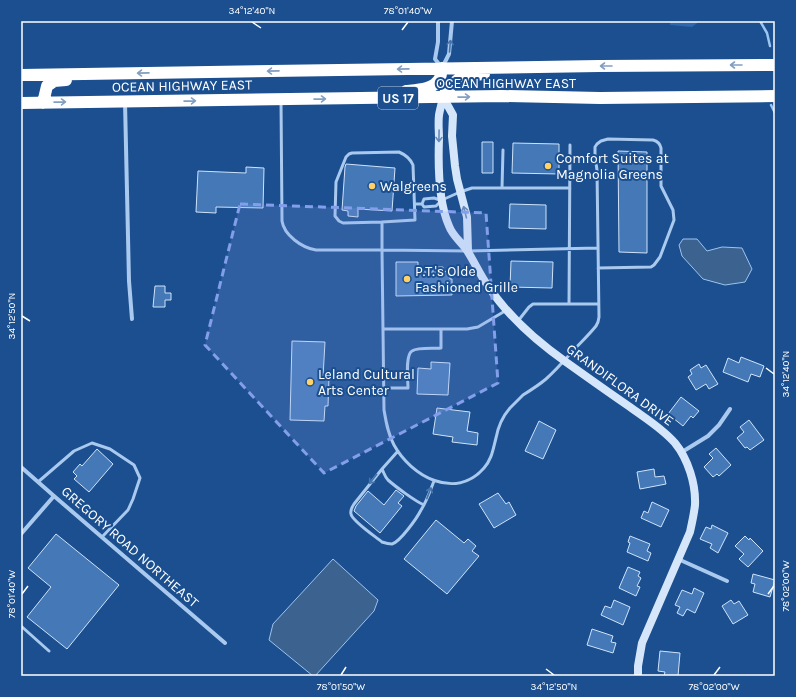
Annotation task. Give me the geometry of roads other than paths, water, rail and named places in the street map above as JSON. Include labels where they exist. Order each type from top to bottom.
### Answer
[{"type":"highway","name":"OCEAN HIGHWAY EAST","points":[[21,75],[442,68],[775,65]]},
{"type":"highway","points":[[443,97],[453,83],[461,78],[524,67]]},
{"type":"highway","points":[[355,98],[426,88],[438,81],[442,68]]},
{"type":"highway","points":[[43,103],[47,86],[54,81],[112,73]]},
{"type":"highway","name":"OCEAN HIGHWAY EAST","points":[[21,103],[502,96],[600,98],[775,96]]},
{"type":"street","points":[[438,21],[438,42],[435,59],[442,68],[450,54],[452,21]]},
{"type":"street","name":"GRANDIFLORA DRIVE","points":[[443,97],[453,116],[452,136],[457,179],[467,217],[468,251]]},
{"type":"street","name":"GRANDIFLORA DRIVE","points":[[443,97],[439,114],[438,166],[442,200],[452,232],[468,251],[488,286],[506,310],[543,345],[661,430],[681,452],[692,478],[695,504],[690,532],[642,643],[638,676]]},
{"type":"street","points":[[125,102],[129,281],[132,319]]},
{"type":"street","points":[[681,452],[708,436],[719,425],[730,409]]},
{"type":"street","name":"GREGORY ROAD NORTHEAST","points":[[22,468],[225,643]]},
{"type":"street","points":[[21,534],[54,496]]},
{"type":"street","points":[[678,559],[727,581]]},
{"type":"lane","points":[[281,99],[283,227],[286,232],[310,249],[468,251],[598,248]]},
{"type":"lane","points":[[382,222],[384,410],[387,425],[391,438],[402,457],[420,474],[434,481],[443,483],[458,483],[474,477],[484,468],[491,458],[498,429],[510,409],[522,396],[546,379],[596,326],[598,322],[597,170],[595,147],[601,141],[608,139],[657,141],[661,148],[661,186],[674,215],[673,225],[660,257],[651,267],[598,268]]},
{"type":"lane","points":[[569,304],[570,145]]},
{"type":"lane","points":[[502,188],[504,150]]},
{"type":"lane","points":[[400,152],[406,155],[410,160],[412,165],[415,220],[382,222],[343,223],[335,216],[336,182],[348,154],[400,152]]},
{"type":"lane","points":[[415,204],[422,204],[424,207],[436,206],[442,200],[472,188],[570,188]]},
{"type":"lane","points":[[422,204],[424,200],[434,198],[442,200]]},
{"type":"lane","points":[[518,322],[532,304],[598,304]]},
{"type":"lane","points":[[384,329],[467,329],[478,327],[506,310]]},
{"type":"lane","points":[[384,388],[408,388],[408,360],[410,353],[412,350],[418,349],[441,348],[441,329]]},
{"type":"lane","points":[[38,482],[74,451],[92,443],[110,449],[134,465],[140,478],[133,499],[128,510],[102,537]]},
{"type":"lane","points":[[398,451],[354,504],[351,509],[351,515],[354,519],[382,542],[392,544],[401,537],[419,514],[428,498],[434,481]]},
{"type":"lane","points":[[382,469],[384,475],[389,481],[416,501],[424,505]]},
{"type":"lane","points":[[21,626],[49,650]]},
{"type":"waterway","points":[[760,21],[767,33],[770,46]]},
{"type":"waterway","points":[[771,105],[775,113]]},
{"type":"place","name":"Comfort Suites at Magnolia Greens","points":[[548,166]]},
{"type":"place","name":"Walgreens","points":[[372,186]]},
{"type":"place","name":"P.T.'s Olde Fashioned Grille","points":[[407,279]]},
{"type":"place","name":"Leland Cultural Arts Center","points":[[310,382]]}]
